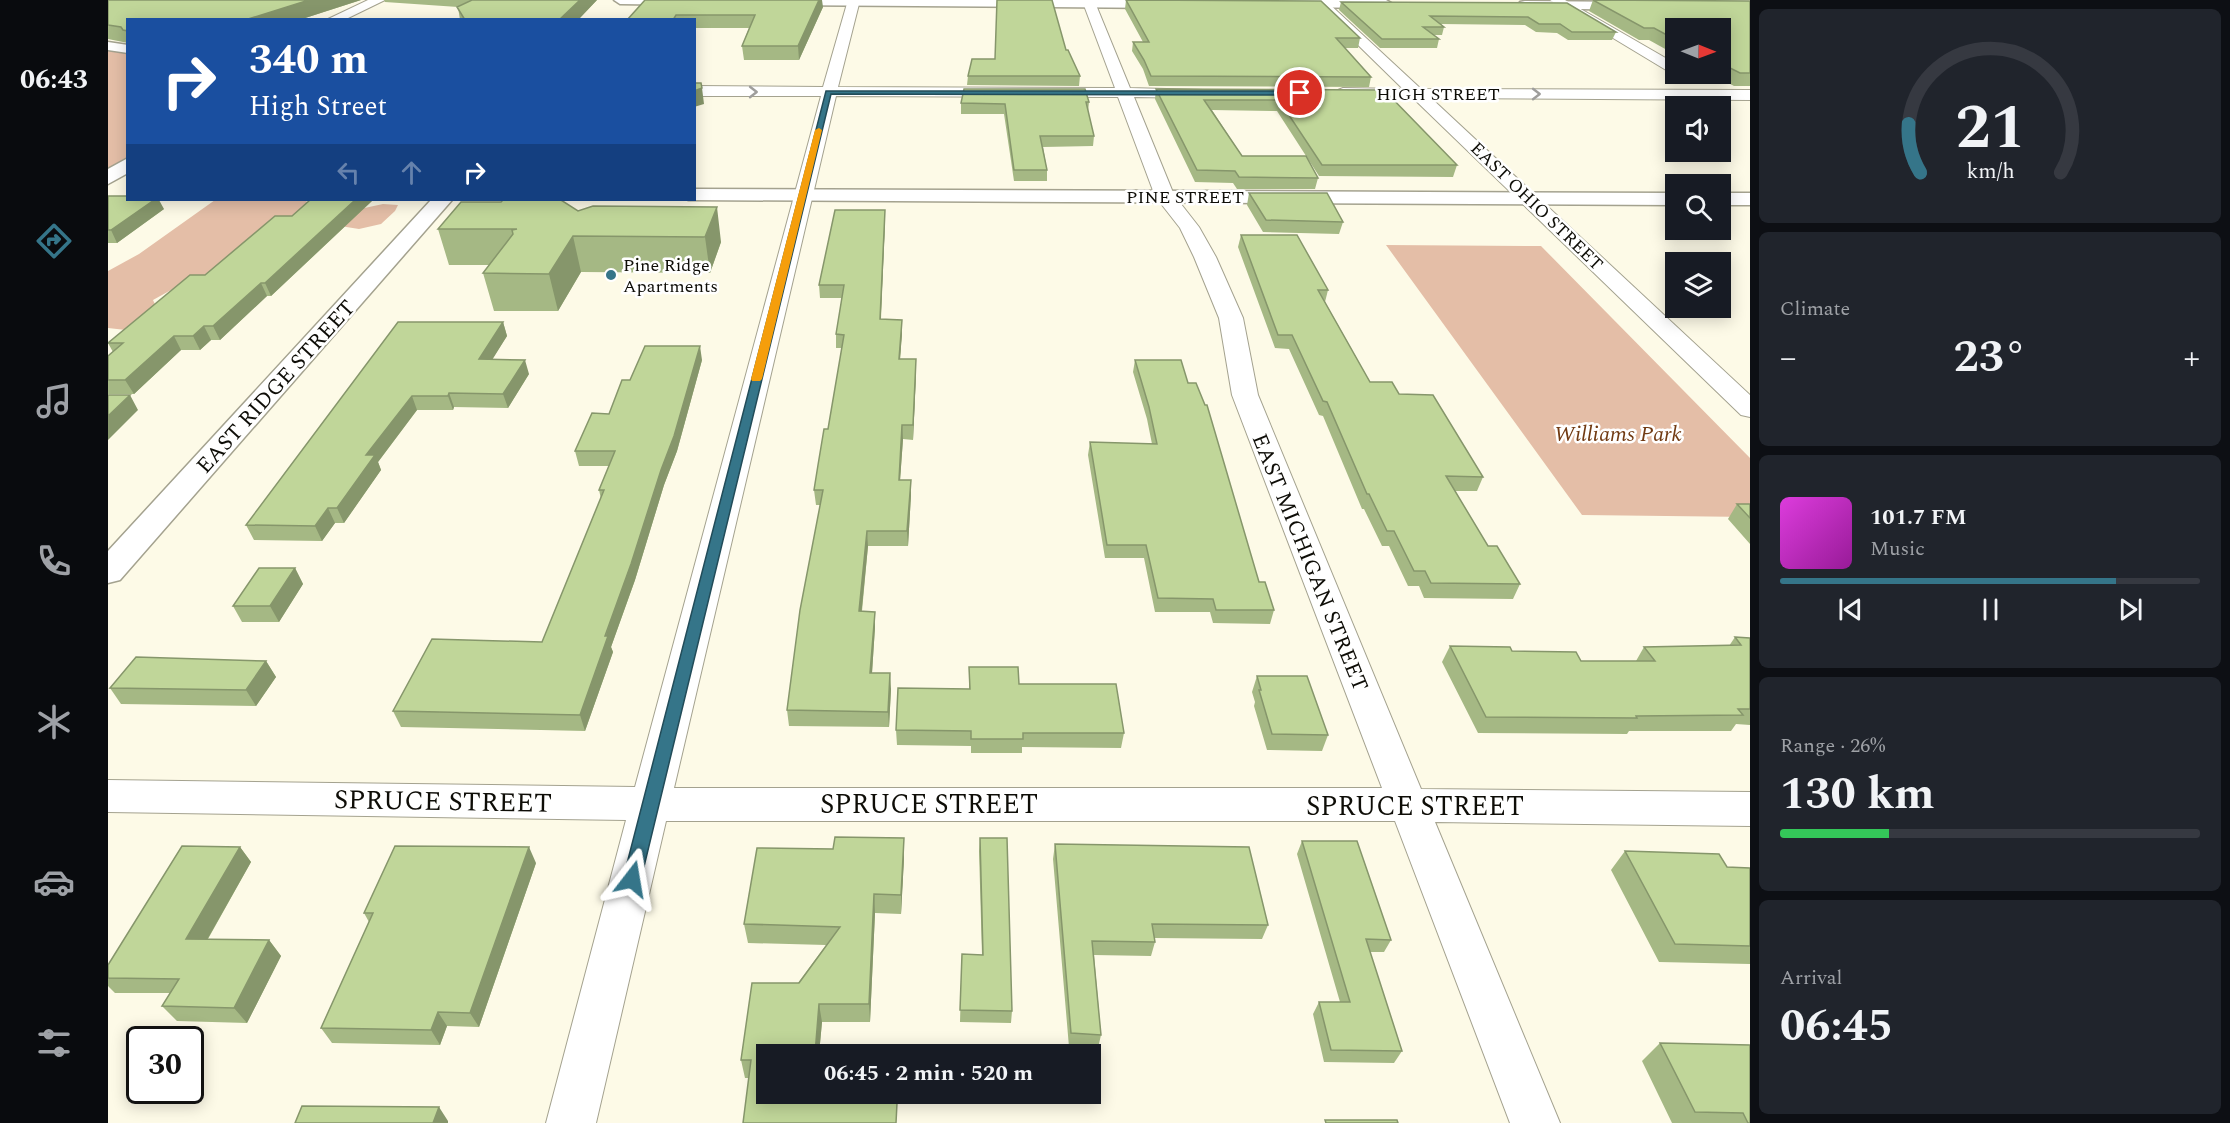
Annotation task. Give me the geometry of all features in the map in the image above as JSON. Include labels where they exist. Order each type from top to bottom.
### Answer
[{"type":"street","points":[[337,18],[379,0]]},
{"type":"street","points":[[610,12],[621,0],[708,1]]},
{"type":"street","points":[[766,1],[1188,4]]},
{"type":"street","points":[[571,1123],[802,195],[854,1]]},
{"type":"street","name":"EAST MICHIGAN STREET","points":[[1088,2],[1165,196],[1189,227],[1232,318],[1245,395],[1535,1123]]},
{"type":"street","points":[[1270,4],[1320,2],[1396,4]]},
{"type":"street","name":"EAST OHIO STREET","points":[[1320,2],[1530,198],[1750,409]]},
{"type":"street","points":[[1510,5],[1561,3],[1646,6]]},
{"type":"street","points":[[1561,3],[1665,64]]},
{"type":"street","points":[[108,46],[126,49]]},
{"type":"street","points":[[1698,84],[1741,109]]},
{"type":"street","points":[[696,91],[1215,93]]},
{"type":"street","name":"HIGH STREET","points":[[1331,93],[1750,95]]},
{"type":"street","points":[[108,178],[126,165]]},
{"type":"street","name":"PINE STREET","points":[[696,195],[1665,199]]},
{"type":"street","points":[[1731,199],[1750,199]]},
{"type":"street","name":"EAST RIDGE STREET","points":[[108,572],[441,201]]},
{"type":"street","name":"SPRUCE STREET","points":[[108,796],[651,804],[1408,805],[1750,809]]},
{"type":"green space","points":[[108,46],[126,49],[126,165],[108,178]]},
{"type":"green space","points":[[214,201],[306,201],[310,210],[346,212],[383,204],[398,205],[381,224],[359,229],[340,226],[278,255],[180,285],[153,300],[159,313],[135,331],[108,328],[108,271],[139,254]]},
{"type":"green space","name":"Williams Park","points":[[1386,245],[1541,246],[1750,458],[1750,517],[1582,515]]},
{"type":"building","points":[[108,0],[309,0],[251,18],[126,18],[126,31],[121,27],[108,25]]},
{"type":"building","points":[[472,0],[580,0],[561,18],[464,18],[457,7]]},
{"type":"building","points":[[645,0],[819,0],[798,46],[742,46],[755,15],[676,15],[674,18],[629,18]]},
{"type":"building","points":[[997,0],[1052,0],[1066,50],[1080,76],[968,76],[972,59],[995,59]]},
{"type":"building","points":[[1126,0],[1321,1],[1360,38],[1336,38],[1371,77],[1151,76],[1133,42],[1149,42]]},
{"type":"building","points":[[1593,0],[1750,1],[1750,73],[1740,73],[1731,68],[1731,18],[1665,18],[1665,34],[1654,28],[1644,28]]},
{"type":"building","points":[[1341,2],[1567,3],[1616,32],[1572,32],[1560,24],[1539,24],[1528,17],[1430,16],[1444,27],[1423,27],[1439,39],[1382,39]]},
{"type":"building","points":[[696,83],[701,83],[702,88],[696,90]]},
{"type":"building","points":[[964,89],[1085,89],[1094,136],[1040,136],[1047,170],[1014,170],[1005,104],[961,103]]},
{"type":"building","points":[[1156,89],[1384,90],[1457,165],[1322,165],[1279,100],[1204,100],[1242,156],[1306,156],[1318,178],[1239,177],[1235,171],[1197,170]]},
{"type":"building","points":[[1249,193],[1327,193],[1343,222],[1266,220]]},
{"type":"building","points":[[108,196],[126,196],[126,201],[153,201],[111,230],[108,230]]},
{"type":"building","points":[[309,201],[354,201],[265,283],[261,283],[213,326],[204,326],[193,336],[174,336],[125,380],[108,380],[108,356],[123,343],[108,343],[190,275],[205,275],[275,216],[292,216]]},
{"type":"building","points":[[563,201],[578,211],[593,206],[717,207],[705,237],[573,236],[549,274],[483,273],[513,234],[512,230],[517,229],[438,229],[461,202]]},
{"type":"building","points":[[835,210],[885,210],[880,319],[902,320],[899,359],[916,359],[913,425],[902,425],[899,480],[911,480],[907,531],[867,531],[859,611],[875,612],[870,673],[890,673],[888,712],[787,710],[800,610],[823,490],[814,490],[824,429],[828,429],[844,335],[836,334],[844,285],[819,285]]},
{"type":"building","points":[[1241,235],[1297,235],[1328,290],[1318,290],[1370,382],[1392,382],[1399,394],[1433,395],[1483,477],[1446,476],[1488,546],[1497,546],[1520,584],[1431,583],[1425,571],[1414,571],[1394,531],[1387,531],[1367,494],[1327,402],[1323,401],[1292,335],[1278,335]]},
{"type":"building","points":[[398,322],[503,322],[479,359],[525,360],[503,394],[449,393],[448,396],[412,396],[366,455],[375,455],[337,508],[328,508],[315,526],[246,525]]},
{"type":"building","points":[[645,346],[700,346],[674,436],[580,715],[393,711],[432,639],[542,642],[604,490],[599,490],[615,451],[575,451],[592,413],[609,414],[622,380],[630,380]]},
{"type":"building","points":[[1135,360],[1181,360],[1188,383],[1196,383],[1207,405],[1259,582],[1265,582],[1274,610],[1216,610],[1213,599],[1158,598],[1146,545],[1107,545],[1090,442],[1157,444]]},
{"type":"building","points":[[108,395],[130,395],[108,416]]},
{"type":"building","points":[[1737,504],[1750,504],[1750,518]]},
{"type":"building","points":[[259,568],[295,568],[270,606],[233,606]]},
{"type":"building","points":[[1735,637],[1750,638],[1750,709],[1738,709],[1743,715],[1636,716],[1637,718],[1486,717],[1450,646],[1510,647],[1512,651],[1576,652],[1581,661],[1655,661],[1644,647],[1741,645]]},
{"type":"building","points":[[136,657],[266,661],[246,690],[110,688]]},
{"type":"building","points":[[969,667],[1018,667],[1019,684],[1116,684],[1124,733],[1023,733],[1023,739],[971,739],[971,731],[896,730],[898,688],[970,689]]},
{"type":"building","points":[[1257,676],[1307,676],[1328,735],[1272,734]]},
{"type":"building","points":[[835,837],[904,838],[901,895],[874,894],[869,1004],[819,1004],[816,1044],[756,1044],[756,1104],[897,1104],[896,1123],[743,1123],[751,1060],[741,1060],[752,983],[799,983],[840,927],[744,924],[757,848],[833,849]]},
{"type":"building","points":[[980,838],[1007,838],[1012,1011],[960,1010],[962,954],[983,955]]},
{"type":"building","points":[[1302,841],[1357,841],[1391,940],[1366,939],[1402,1051],[1331,1050],[1319,1002],[1350,1002]]},
{"type":"building","points":[[1055,844],[1249,847],[1268,925],[1152,924],[1155,942],[1092,941],[1101,1035],[1071,1033]]},
{"type":"building","points":[[182,846],[240,847],[186,939],[269,940],[234,1008],[162,1006],[179,979],[108,978],[108,965]]},
{"type":"building","points":[[395,846],[529,847],[470,1013],[438,1012],[431,1030],[321,1028],[373,913],[364,913]]},
{"type":"building","points":[[1625,851],[1719,854],[1727,867],[1750,868],[1750,946],[1675,944]]},
{"type":"building","points":[[1660,1043],[1750,1045],[1750,1123],[1743,1113],[1695,1112]]},
{"type":"building","points":[[302,1106],[439,1107],[433,1123],[295,1123]]},
{"type":"building","points":[[1325,1120],[1397,1120],[1398,1123],[1326,1123]]},
{"type":"slow traffic","points":[[756,379],[819,130]]},
{"type":"place","name":"Pine Ridge Apartments","points":[[611,275]]},
{"type":"route","points":[[632,879],[828,92],[1300,93]]}]
